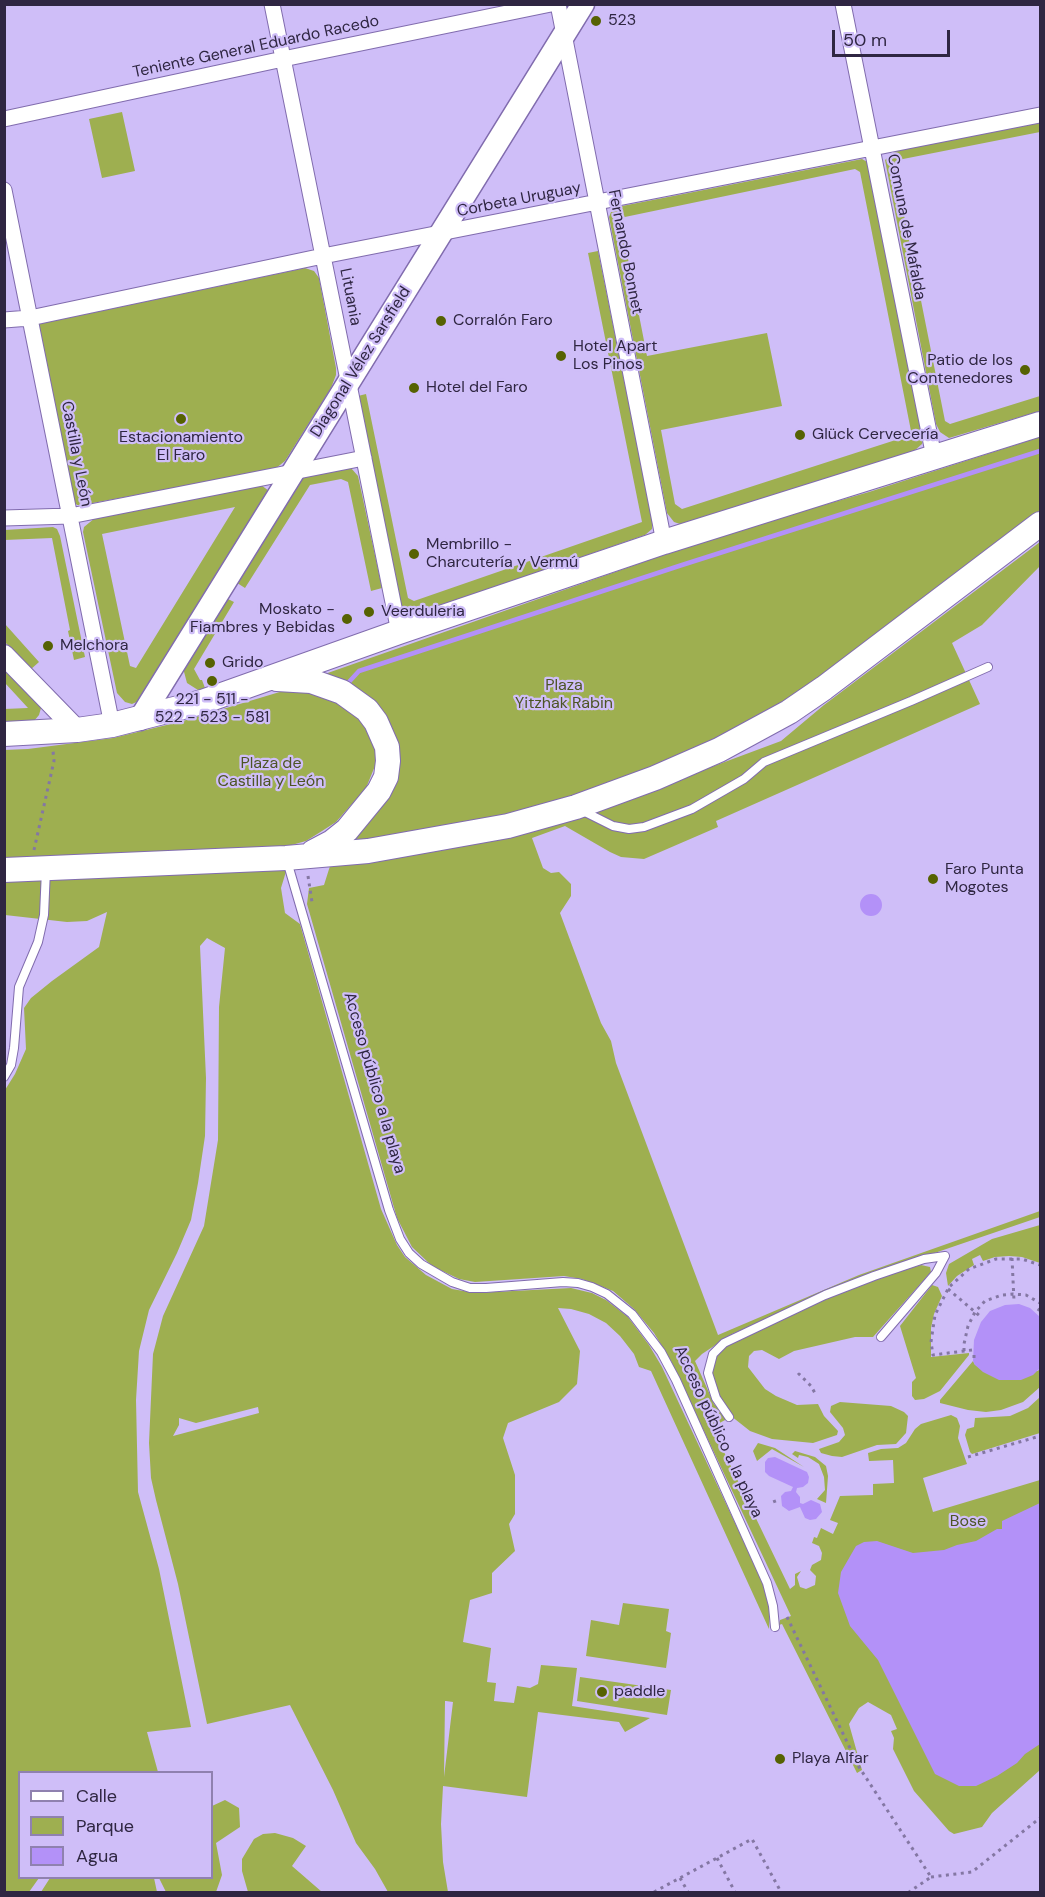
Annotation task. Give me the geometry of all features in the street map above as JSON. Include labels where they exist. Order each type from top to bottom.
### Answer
[{"type":"main road","name":"Diagonal Vélez Sarsfield","points":[[140,719],[583,4]]},
{"type":"main road","points":[[4,734],[77,730],[112,725],[201,702],[664,542],[1041,424]]},
{"type":"main road","points":[[4,870],[296,857],[368,851],[508,826],[576,807],[655,778],[719,750],[789,712],[1041,525]]},
{"type":"main road","points":[[265,679],[299,679],[326,685],[342,692],[367,710],[376,722],[387,747],[386,777],[375,797],[347,830],[332,842],[296,857]]},
{"type":"street","name":"Lituania","points":[[272,4],[399,632]]},
{"type":"street","name":"Teniente General Eduardo Racedo","points":[[4,119],[551,4]]},
{"type":"street","name":"Fernando Bonnet","points":[[558,4],[664,542]]},
{"type":"street","name":"Comuna de Mafalda","points":[[843,4],[934,457]]},
{"type":"street","name":"Corbeta Uruguay","points":[[4,320],[30,318],[323,256],[1041,115]]},
{"type":"street","name":"Castilla y León","points":[[4,190],[112,725]]},
{"type":"street","points":[[4,518],[70,516],[364,458]]},
{"type":"street","points":[[4,655],[77,730]]},
{"type":"lane","points":[[576,807],[613,826],[629,829],[644,827],[692,809],[744,779],[764,762],[901,706],[988,667]]},
{"type":"lane","points":[[296,857],[389,1210],[400,1239],[421,1264],[452,1282],[470,1288],[578,1283],[607,1294],[632,1314],[661,1352],[676,1380],[767,1583],[775,1627]]},
{"type":"lane","points":[[4,1077],[11,1065],[14,1048],[19,987],[38,942],[42,924],[38,869]]},
{"type":"lane","points":[[729,1418],[716,1398],[708,1373],[713,1354],[724,1343],[825,1295],[924,1259],[945,1256],[936,1273],[881,1337]]},
{"type":"path","points":[[38,869],[54,761],[52,732]]},
{"type":"path","points":[[296,857],[314,911]]},
{"type":"path","points":[[1012,1258],[1014,1301]]},
{"type":"path","points":[[974,1358],[973,1352],[964,1351],[933,1355],[931,1342],[935,1315],[948,1289],[969,1269],[996,1259],[1012,1258],[1041,1265]]},
{"type":"path","points":[[948,1289],[981,1317]]},
{"type":"path","points":[[964,1351],[965,1335],[975,1312],[985,1301],[1002,1295],[1014,1294],[1026,1295],[1041,1303]]},
{"type":"path","points":[[798,1375],[811,1386],[815,1395],[823,1395]]},
{"type":"path","points":[[968,1457],[1041,1436]]},
{"type":"path","points":[[774,1500],[776,1505]]},
{"type":"path","points":[[786,1614],[859,1767],[931,1877]]},
{"type":"path","points":[[909,1893],[931,1877],[972,1872],[1041,1818]]},
{"type":"path","points":[[654,1893],[752,1839],[782,1893]]},
{"type":"path","points":[[717,1858],[735,1893]]},
{"type":"path","points":[[680,1878],[688,1893]]},
{"type":"green space","points":[[122,112],[135,171],[102,178],[89,119]]},
{"type":"green space","points":[[1040,123],[1040,132],[898,160],[894,165],[945,421],[950,424],[1040,396],[1040,411],[949,438],[940,432],[936,424],[885,160],[895,151]]},
{"type":"green space","points":[[862,159],[869,163],[924,436],[922,444],[914,451],[680,524],[674,522],[667,513],[609,217],[617,207]],"holes":[[[855,169],[860,172],[911,431],[908,436],[682,509],[675,504],[661,430],[782,406],[767,333],[647,356],[620,218]]]},
{"type":"green space","points":[[598,251],[652,519],[652,529],[645,535],[408,616],[402,608],[358,396],[366,394],[408,598],[414,601],[642,522],[588,253]]},
{"type":"green space","name":"Estacionamiento El Faro","points":[[305,268],[314,271],[319,278],[336,375],[331,388],[285,461],[275,469],[77,505],[73,501],[36,326]]},
{"type":"green space","name":"Plaza Yitzhak Rabin","points":[[1040,437],[1040,510],[800,693],[735,731],[620,781],[515,816],[346,843],[384,800],[375,702],[350,684],[322,675],[726,533],[869,492]]},
{"type":"green space","points":[[351,468],[358,476],[382,588],[371,591],[348,482],[341,479],[310,485],[245,588],[234,581],[300,477]]},
{"type":"green space","points":[[261,485],[269,491],[141,700],[132,704],[125,702],[117,693],[83,532],[84,527],[95,518]],"holes":[[[235,507],[136,668],[130,666],[102,534]]]},
{"type":"green space","points":[[53,527],[57,529],[60,536],[85,657],[74,660],[52,538],[5,540],[5,530]]},
{"type":"green space","name":"Bose","points":[[1040,542],[1040,566],[982,625],[952,643],[980,704],[716,821],[718,827],[644,859],[621,857],[565,826],[532,838],[543,868],[551,873],[559,872],[571,884],[571,896],[560,913],[601,1023],[611,1041],[616,1063],[718,1335],[859,1275],[1040,1211],[1040,1217],[824,1293],[732,1334],[695,1361],[714,1404],[727,1419],[712,1427],[790,1589],[795,1585],[795,1574],[801,1571],[797,1577],[800,1587],[806,1589],[815,1585],[816,1576],[810,1570],[812,1565],[821,1560],[822,1553],[819,1546],[812,1543],[821,1528],[833,1534],[838,1523],[830,1520],[840,1496],[873,1495],[873,1484],[894,1483],[893,1460],[869,1461],[868,1453],[881,1449],[898,1448],[906,1443],[921,1424],[951,1415],[957,1418],[960,1426],[958,1438],[967,1464],[923,1478],[933,1512],[1040,1480],[1040,1770],[992,1813],[982,1827],[954,1834],[914,1791],[893,1749],[894,1738],[891,1731],[897,1729],[891,1715],[868,1702],[859,1708],[849,1724],[862,1770],[857,1773],[782,1624],[779,1625],[780,1620],[791,1616],[671,1361],[654,1333],[634,1309],[613,1291],[582,1279],[564,1276],[475,1282],[459,1279],[432,1266],[412,1247],[397,1218],[307,904],[309,888],[324,885],[330,866],[612,804],[781,741],[824,705]]},
{"type":"green space","points":[[224,597],[234,602],[194,669],[205,688],[198,690],[187,683],[183,668]]},
{"type":"green space","points":[[5,624],[39,662],[30,670],[5,642]]},
{"type":"green space","points":[[5,666],[41,708],[34,721],[5,723],[4,709],[28,708],[5,683]]},
{"type":"green space","name":"Plaza de Castilla y León","points":[[283,691],[301,691],[331,699],[356,715],[375,744],[375,766],[366,788],[336,822],[306,841],[277,849],[5,860],[4,750],[113,738],[183,721]]},
{"type":"green space","points":[[288,865],[281,888],[285,913],[300,924],[381,1209],[397,1245],[405,1257],[426,1275],[452,1289],[475,1293],[571,1288],[592,1293],[606,1300],[628,1317],[662,1367],[765,1587],[770,1610],[769,1629],[651,1371],[639,1367],[634,1354],[606,1323],[589,1314],[558,1308],[580,1351],[577,1384],[559,1402],[508,1423],[503,1438],[515,1475],[515,1514],[509,1524],[515,1551],[492,1573],[492,1593],[470,1600],[463,1642],[491,1648],[487,1682],[496,1683],[494,1701],[514,1703],[517,1686],[530,1688],[538,1684],[541,1665],[577,1668],[572,1706],[650,1718],[625,1732],[619,1722],[538,1712],[527,1797],[443,1786],[441,1824],[443,1862],[448,1892],[388,1892],[356,1843],[333,1790],[290,1705],[207,1724],[178,1584],[151,1478],[149,1443],[153,1354],[163,1316],[204,1226],[218,1140],[219,1007],[225,948],[207,938],[200,946],[206,1078],[205,1136],[198,1183],[191,1220],[149,1310],[139,1351],[136,1400],[138,1492],[159,1569],[191,1727],[147,1732],[158,1771],[18,1771],[18,1879],[38,1879],[29,1892],[5,1892],[5,1090],[26,1049],[24,1008],[31,998],[99,947],[107,912],[87,921],[67,922],[5,915],[5,881]],"holes":[[[258,1407],[259,1413],[173,1436],[179,1425],[179,1418],[196,1423]],[[445,1701],[453,1702],[444,1777]]]},
{"type":"green space","points":[[1040,1225],[1040,1263],[1022,1257],[1009,1256],[983,1261],[980,1255],[972,1259],[974,1265],[957,1276],[948,1286],[946,1273],[949,1264],[992,1239]]},
{"type":"green space","points":[[921,1265],[930,1267],[931,1272],[873,1337],[855,1337],[794,1351],[779,1359],[762,1350],[754,1351],[749,1356],[748,1367],[765,1389],[797,1405],[818,1404],[824,1416],[838,1431],[837,1435],[813,1443],[772,1439],[750,1431],[731,1416],[720,1399],[712,1374],[717,1355],[729,1344],[827,1298],[875,1279]]},
{"type":"green space","points":[[932,1285],[938,1287],[942,1296],[931,1328],[931,1357],[969,1353],[969,1355],[940,1391],[924,1399],[915,1400],[912,1396],[912,1382],[916,1378],[900,1326]]},
{"type":"green space","points":[[973,1361],[975,1365],[1038,1371],[1040,1368],[1040,1387],[1023,1402],[1001,1410],[986,1412],[968,1410],[940,1403],[940,1400]]},
{"type":"green space","points":[[1040,1397],[1040,1433],[972,1454],[970,1452],[965,1435],[967,1429],[974,1427],[975,1418],[1010,1416],[1028,1408]]},
{"type":"green space","points":[[840,1402],[891,1406],[904,1412],[908,1416],[906,1433],[896,1444],[877,1445],[842,1457],[821,1453],[819,1449],[839,1442],[845,1435],[843,1428],[830,1412],[831,1406]]},
{"type":"green space","points":[[758,1443],[775,1448],[804,1467],[772,1449],[757,1461],[753,1451]]},
{"type":"green space","points":[[795,1451],[815,1457],[826,1466],[828,1476],[826,1503],[817,1499],[825,1490],[824,1477],[819,1464],[808,1457],[799,1455],[798,1458],[792,1454]]},
{"type":"green space","points":[[623,1603],[669,1609],[666,1631],[671,1633],[666,1668],[586,1656],[591,1620],[619,1625]]},
{"type":"green space","points":[[580,1677],[671,1690],[667,1715],[577,1701]]},
{"type":"green space","points":[[225,1800],[239,1808],[240,1827],[216,1843],[222,1875],[216,1892],[166,1892],[160,1879],[213,1879],[213,1806]]},
{"type":"green space","points":[[275,1833],[293,1838],[306,1846],[292,1866],[322,1892],[248,1892],[242,1871],[242,1859],[254,1839],[263,1834]]},
{"type":"green space","points":[[49,1879],[154,1879],[157,1892],[41,1892]]},
{"type":"water","points":[[871,894],[879,897],[882,905],[879,913],[871,916],[863,913],[860,905],[863,897]]},
{"type":"water","points":[[1019,1304],[1030,1308],[1040,1317],[1040,1368],[1033,1375],[1021,1380],[999,1380],[975,1365],[973,1361],[974,1340],[981,1322],[990,1311],[1005,1305]]},
{"type":"water","points":[[775,1457],[807,1472],[808,1483],[797,1488],[796,1492],[800,1497],[800,1503],[811,1500],[820,1504],[822,1512],[816,1519],[805,1518],[800,1507],[789,1511],[782,1506],[781,1496],[791,1491],[793,1487],[765,1472],[765,1462],[768,1458]]},
{"type":"water","points":[[1040,1503],[1040,1744],[997,1776],[976,1786],[959,1786],[935,1774],[878,1660],[850,1626],[838,1593],[841,1572],[856,1546],[864,1542],[877,1541],[913,1553],[944,1550],[976,1541],[997,1529],[1002,1529],[1002,1521]]},
{"type":"waterway","points":[[348,683],[359,671],[1040,451]]},
{"type":"place","name":"523","points":[[596,21]]},
{"type":"place","name":"Corralón Faro","points":[[441,321]]},
{"type":"place","name":"Hotel Apart Los Pinos","points":[[561,356]]},
{"type":"place","name":"Patio de los Contenedores","points":[[1025,370]]},
{"type":"place","name":"Hotel del Faro","points":[[414,388]]},
{"type":"place","name":"Estacionamiento El Faro","points":[[181,419]]},
{"type":"place","name":"Glück Cervecería","points":[[800,435]]},
{"type":"place","name":"Membrillo - Charcutería y Vermú","points":[[414,554]]},
{"type":"place","name":"Veerduleria","points":[[369,612]]},
{"type":"place","name":"Moskato - Fiambres y Bebidas","points":[[347,619]]},
{"type":"place","name":"Melchora","points":[[48,646]]},
{"type":"place","name":"Grido","points":[[210,663]]},
{"type":"place","name":"221 - 511 - 522 - 523 - 581","points":[[212,681]]},
{"type":"place","name":"Faro Punta Mogotes","points":[[933,879]]},
{"type":"place","name":"paddle","points":[[602,1692]]},
{"type":"place","name":"Playa Alfar","points":[[780,1759]]}]
